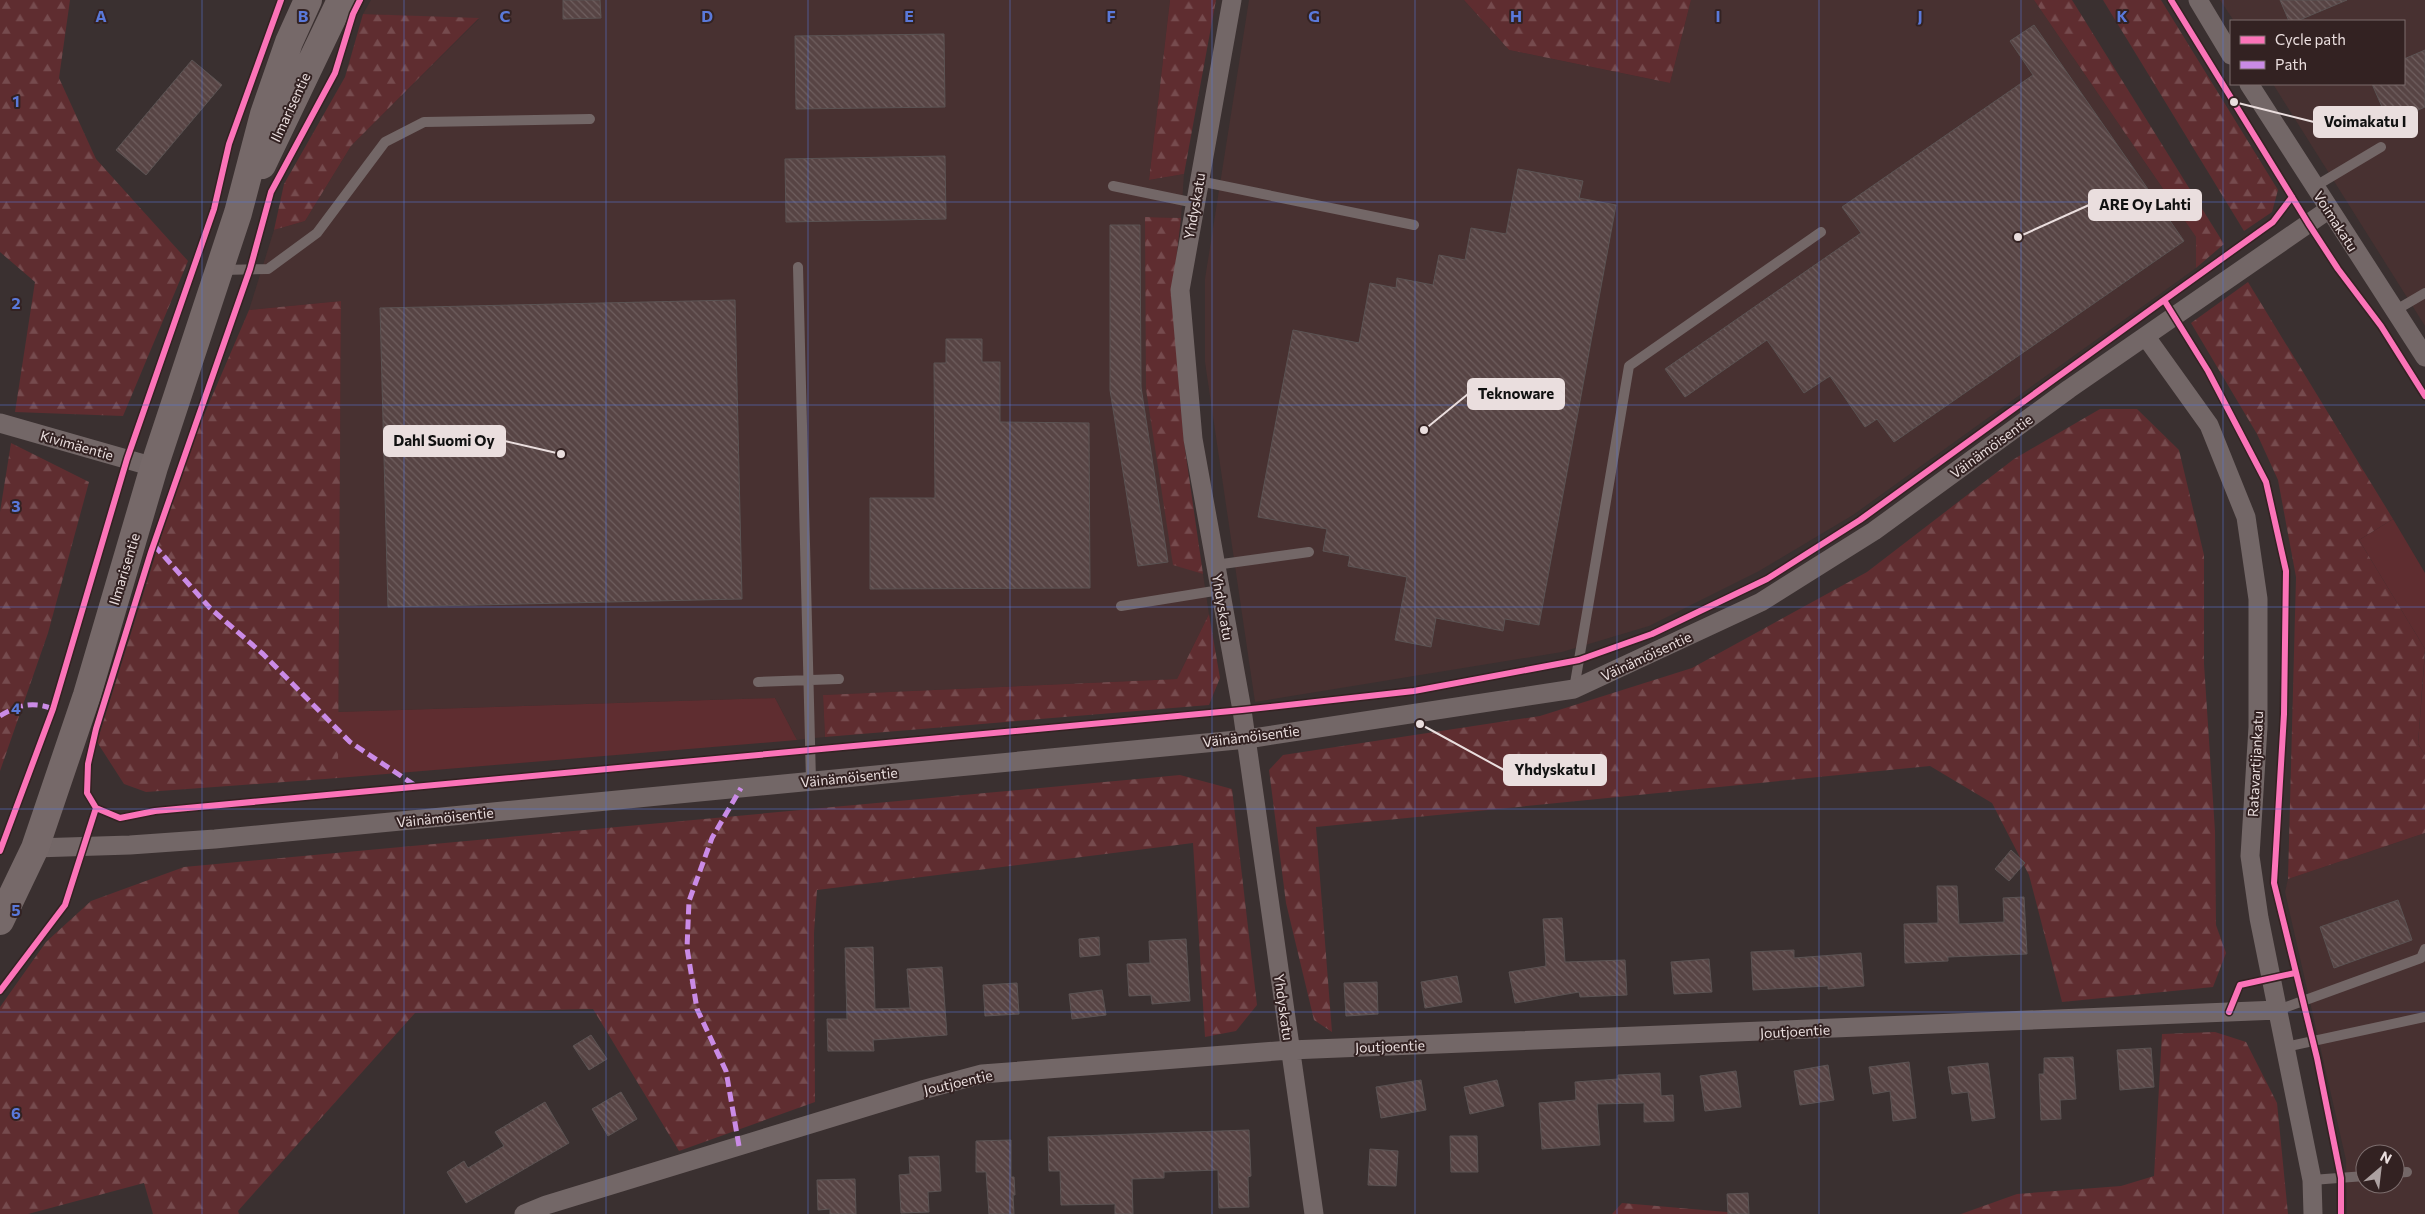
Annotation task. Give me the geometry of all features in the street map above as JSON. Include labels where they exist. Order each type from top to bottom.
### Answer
[{"type":"street","name":"Ilmarisentie","points":[[0,921],[35,848],[87,695],[154,467],[238,213],[264,114],[289,42],[308,0]]},
{"type":"street","name":"Ilmarisentie","points":[[238,213],[341,0]]},
{"type":"street","name":"Yhdyskatu","points":[[1232,0],[1180,290],[1193,439],[1246,739],[1314,1214]]},
{"type":"street","points":[[2198,0],[2230,53]]},
{"type":"street","name":"Voimakatu","points":[[2250,85],[2328,210],[2396,310],[2425,357]]},
{"type":"street","name":"Väinämöisentie","points":[[35,848],[130,845],[215,839],[1246,739],[1574,689],[1762,602],[1874,530],[2230,277],[2328,210]]},
{"type":"street","name":"Ratavartijankatu","points":[[2146,337],[2209,425],[2246,517],[2258,599],[2258,727],[2250,856],[2259,918],[2312,1180],[2313,1214]]},
{"type":"street","name":"Kivimäentie","points":[[0,423],[154,467]]},
{"type":"street","name":"Joutjoentie","points":[[524,1214],[546,1205],[922,1090],[982,1074],[1290,1050],[2278,1010]]},
{"type":"lane","points":[[220,270],[268,268],[317,233],[386,142],[424,122],[590,119]]},
{"type":"lane","points":[[2314,187],[2381,147]]},
{"type":"lane","points":[[1199,181],[1414,225]]},
{"type":"lane","points":[[1113,186],[1195,203]]},
{"type":"lane","points":[[1574,689],[1629,366],[1821,232]]},
{"type":"lane","points":[[798,267],[806,680],[811,781]]},
{"type":"lane","points":[[2396,310],[2425,293]]},
{"type":"lane","points":[[1215,565],[1309,552]]},
{"type":"lane","points":[[1121,606],[1220,590]]},
{"type":"lane","points":[[758,682],[839,679]]},
{"type":"lane","points":[[2278,1010],[2422,958],[2425,949]]},
{"type":"lane","points":[[2285,1047],[2425,1017]]},
{"type":"lane","points":[[2312,1180],[2355,1177]]},
{"type":"shaded area","points":[[371,0],[1170,0],[1149,180],[1184,174],[1181,218],[1145,217],[1173,564],[1203,574],[1209,614],[1177,679],[823,695],[825,737],[797,740],[775,698],[338,712],[341,301],[249,310],[274,230],[305,221],[351,146],[479,19],[363,14]]},
{"type":"shaded area","points":[[1249,0],[1464,0],[1509,50],[1670,83],[1691,0],[2034,0],[2196,237],[2196,268],[1853,515],[1759,571],[1649,626],[1562,652],[1255,702],[1205,362],[1205,279]]},
{"type":"shaded area","points":[[2220,0],[2425,0],[2425,326],[2274,85],[2405,85],[2405,20],[2233,20]]},
{"type":"shaded area","points":[[2425,833],[2425,1214],[2347,1214],[2346,1160],[2285,892],[2288,879]]},
{"type":"green space","points":[[0,0],[70,0],[59,78],[96,159],[188,261],[123,416],[15,412],[35,282],[0,252]]},
{"type":"green space","points":[[1170,0],[1216,0],[1184,174],[1149,180]]},
{"type":"green space","points":[[1464,0],[1691,0],[1670,83],[1509,50]]},
{"type":"green space","points":[[2034,0],[2072,0],[2224,244],[2196,268],[2196,237]]},
{"type":"green space","points":[[2103,0],[2161,0],[2278,190],[2272,212],[2244,231]]},
{"type":"green space","points":[[363,14],[479,18],[351,146],[305,221],[274,230],[284,184],[345,77]]},
{"type":"green space","points":[[1145,217],[1181,218],[1172,295],[1184,442],[1203,574],[1173,565],[1146,389]]},
{"type":"green space","points":[[2248,282],[2393,519],[2359,540],[2425,649],[2418,744],[2425,755],[2425,833],[2288,879],[2296,577],[2278,480],[2257,434],[2191,323]]},
{"type":"green space","points":[[341,301],[338,778],[146,792],[124,784],[97,742],[186,457],[249,310]]},
{"type":"green space","points":[[2100,409],[2137,409],[2179,450],[2204,555],[2204,664],[2215,831],[2216,925],[2226,953],[2213,987],[2062,1002],[2029,875],[1992,803],[1930,766],[1316,827],[1332,1032],[1314,1020],[1286,903],[1269,770],[1283,755],[1540,716],[1692,668],[1867,572],[2014,459]]},
{"type":"green space","points":[[11,443],[89,482],[48,633],[0,771],[0,512]]},
{"type":"green space","points":[[2393,519],[2425,573],[2425,649],[2359,540]]},
{"type":"green space","points":[[1209,614],[1220,678],[1209,705],[825,737],[823,695],[1177,679]]},
{"type":"green space","points":[[2425,652],[2425,755],[2418,744]]},
{"type":"green space","points":[[775,698],[797,740],[338,778],[338,712]]},
{"type":"green space","points":[[1180,775],[1232,789],[1257,1005],[1236,1031],[1205,1037],[1193,843],[817,890],[814,933],[815,1102],[679,1151],[593,1009],[415,1013],[238,1211],[239,1214],[153,1214],[144,1183],[28,1214],[0,1214],[0,1007],[46,942],[91,901],[184,867]]},
{"type":"green space","points":[[2215,1032],[2246,1042],[2277,1103],[2288,1214],[1961,1214],[2017,1194],[2121,1186],[2154,1176],[2162,1034]]},
{"type":"green space","points":[[1622,1203],[1750,1214],[1612,1214]]},
{"type":"building","points":[[563,0],[600,0],[601,18],[563,19]]},
{"type":"building","points":[[2280,0],[2347,0],[2299,20],[2289,20]]},
{"type":"building","points":[[2034,25],[2184,241],[1894,442],[1877,419],[1865,427],[1830,376],[1804,393],[1767,340],[1685,397],[1665,369],[1861,233],[1842,207],[2033,75],[2010,41]]},
{"type":"building","points":[[944,34],[945,107],[796,109],[795,36]]},
{"type":"building","points":[[2425,50],[2425,107],[2389,123],[2372,85],[2405,85],[2405,59]]},
{"type":"building","points":[[192,60],[222,85],[146,175],[116,150]]},
{"type":"building","points":[[945,156],[946,219],[786,222],[785,159]]},
{"type":"building","points":[[1518,169],[1583,181],[1579,198],[1616,205],[1539,625],[1505,619],[1503,631],[1436,618],[1431,647],[1395,640],[1407,577],[1348,566],[1350,556],[1323,551],[1327,529],[1258,517],[1293,330],[1359,343],[1370,283],[1396,288],[1397,278],[1433,285],[1439,255],[1465,260],[1471,228],[1506,234]]},
{"type":"building","points":[[1110,225],[1140,225],[1141,387],[1168,562],[1138,566],[1110,390]]},
{"type":"building","points":[[735,300],[742,599],[388,607],[380,308]]},
{"type":"building","points":[[946,339],[982,339],[982,362],[1000,362],[1000,422],[1089,423],[1090,588],[870,589],[870,498],[935,498],[934,363],[946,363]]},
{"type":"building","points":[[2011,850],[2025,863],[2009,881],[1995,869]]},
{"type":"building","points":[[1937,886],[1957,886],[1959,924],[2004,922],[2003,898],[2024,897],[2027,954],[1948,957],[1948,961],[1905,963],[1904,924],[1938,923]]},
{"type":"building","points":[[2398,900],[2412,940],[2334,968],[2320,927]]},
{"type":"building","points":[[1562,918],[1565,962],[1625,960],[1627,995],[1580,997],[1579,992],[1515,1003],[1509,972],[1546,966],[1543,919]]},
{"type":"building","points":[[1099,937],[1100,955],[1080,957],[1079,939]]},
{"type":"building","points":[[1186,939],[1190,1001],[1152,1004],[1151,995],[1129,996],[1127,964],[1150,963],[1149,941]]},
{"type":"building","points":[[873,947],[875,1009],[910,1008],[907,969],[942,967],[947,1035],[873,1040],[874,1051],[828,1051],[827,1019],[847,1019],[845,948]]},
{"type":"building","points":[[1794,950],[1794,958],[1861,953],[1864,986],[1828,989],[1828,986],[1753,990],[1751,952]]},
{"type":"building","points":[[1709,959],[1712,992],[1674,994],[1671,962]]},
{"type":"building","points":[[1457,976],[1462,1002],[1425,1008],[1421,982]]},
{"type":"building","points":[[1377,982],[1378,1014],[1346,1016],[1344,983]]},
{"type":"building","points":[[1017,983],[1019,1014],[985,1016],[983,985]]},
{"type":"building","points":[[1102,990],[1106,1015],[1072,1019],[1069,994]]},
{"type":"building","points":[[591,1035],[607,1059],[589,1070],[573,1046]]},
{"type":"building","points":[[2151,1048],[2154,1087],[2120,1090],[2117,1050]]},
{"type":"building","points":[[2073,1057],[2076,1099],[2060,1100],[2061,1119],[2041,1120],[2039,1074],[2044,1074],[2044,1058]]},
{"type":"building","points":[[1909,1062],[1916,1118],[1893,1121],[1890,1091],[1873,1094],[1869,1067]]},
{"type":"building","points":[[1988,1063],[1995,1118],[1972,1121],[1968,1092],[1952,1094],[1948,1067]]},
{"type":"building","points":[[1828,1065],[1834,1100],[1800,1105],[1794,1071]]},
{"type":"building","points":[[1736,1071],[1741,1107],[1705,1111],[1700,1076]]},
{"type":"building","points":[[1660,1073],[1661,1096],[1673,1095],[1674,1121],[1644,1122],[1644,1103],[1597,1104],[1600,1145],[1542,1149],[1539,1103],[1576,1100],[1575,1082],[1618,1079],[1618,1075]]},
{"type":"building","points":[[1421,1080],[1426,1110],[1381,1118],[1376,1087]]},
{"type":"building","points":[[1497,1080],[1504,1106],[1470,1114],[1464,1087]]},
{"type":"building","points":[[621,1092],[637,1119],[608,1136],[592,1109]]},
{"type":"building","points":[[545,1102],[569,1143],[466,1203],[447,1172],[464,1161],[468,1168],[504,1146],[495,1132]]},
{"type":"building","points":[[1249,1130],[1251,1176],[1248,1177],[1249,1207],[1219,1208],[1218,1170],[1164,1172],[1164,1178],[1132,1179],[1133,1214],[1115,1214],[1115,1204],[1061,1205],[1060,1171],[1049,1171],[1048,1137]]},
{"type":"building","points":[[1450,1136],[1477,1136],[1478,1172],[1451,1172]]},
{"type":"building","points":[[1011,1140],[1011,1177],[1014,1177],[1015,1195],[1013,1195],[1014,1214],[989,1214],[986,1172],[976,1172],[976,1141]]},
{"type":"building","points":[[1370,1149],[1398,1151],[1396,1186],[1368,1185]]},
{"type":"building","points":[[939,1156],[941,1191],[928,1192],[929,1212],[901,1213],[899,1175],[910,1174],[909,1157]]},
{"type":"building","points":[[855,1179],[856,1214],[830,1214],[830,1209],[818,1210],[817,1180]]},
{"type":"building","points":[[1748,1193],[1749,1214],[1728,1214],[1727,1194]]},
{"type":"marked path","points":[[154,545],[210,608],[263,654],[350,742],[416,786]]},
{"type":"marked path","points":[[0,716],[25,705],[39,705],[53,709]]},
{"type":"marked path","points":[[739,1146],[726,1071],[697,1009],[687,948],[689,901],[712,838],[741,788]]},
{"type":"cycle path","points":[[0,851],[53,709],[127,459],[214,209],[229,144],[281,0]]},
{"type":"cycle path","points":[[96,808],[87,793],[88,764],[96,729],[151,552],[250,269],[271,192],[335,73],[353,14],[360,0]]},
{"type":"cycle path","points":[[2171,0],[2308,223],[2338,269],[2381,326],[2425,396]]},
{"type":"cycle path","points":[[2292,197],[2273,222],[2164,300],[2208,371],[2266,482],[2286,571],[2284,714],[2274,883],[2317,1058],[2341,1178],[2341,1214]]},
{"type":"cycle path","points":[[0,991],[65,905],[96,808],[120,818],[155,811],[1242,710],[1414,691],[1579,660],[1652,634],[1767,579],[1860,520],[2164,300]]},
{"type":"cycle path","points":[[2229,1012],[2240,985],[2295,973]]},
{"type":"place","name":"Voimakatu I","points":[[2234,102]]},
{"type":"place","name":"ARE Oy Lahti","points":[[2018,237]]},
{"type":"place","name":"Teknoware","points":[[1424,430]]},
{"type":"place","name":"Dahl Suomi Oy","points":[[561,454]]},
{"type":"place","name":"Yhdyskatu I","points":[[1420,724]]}]
